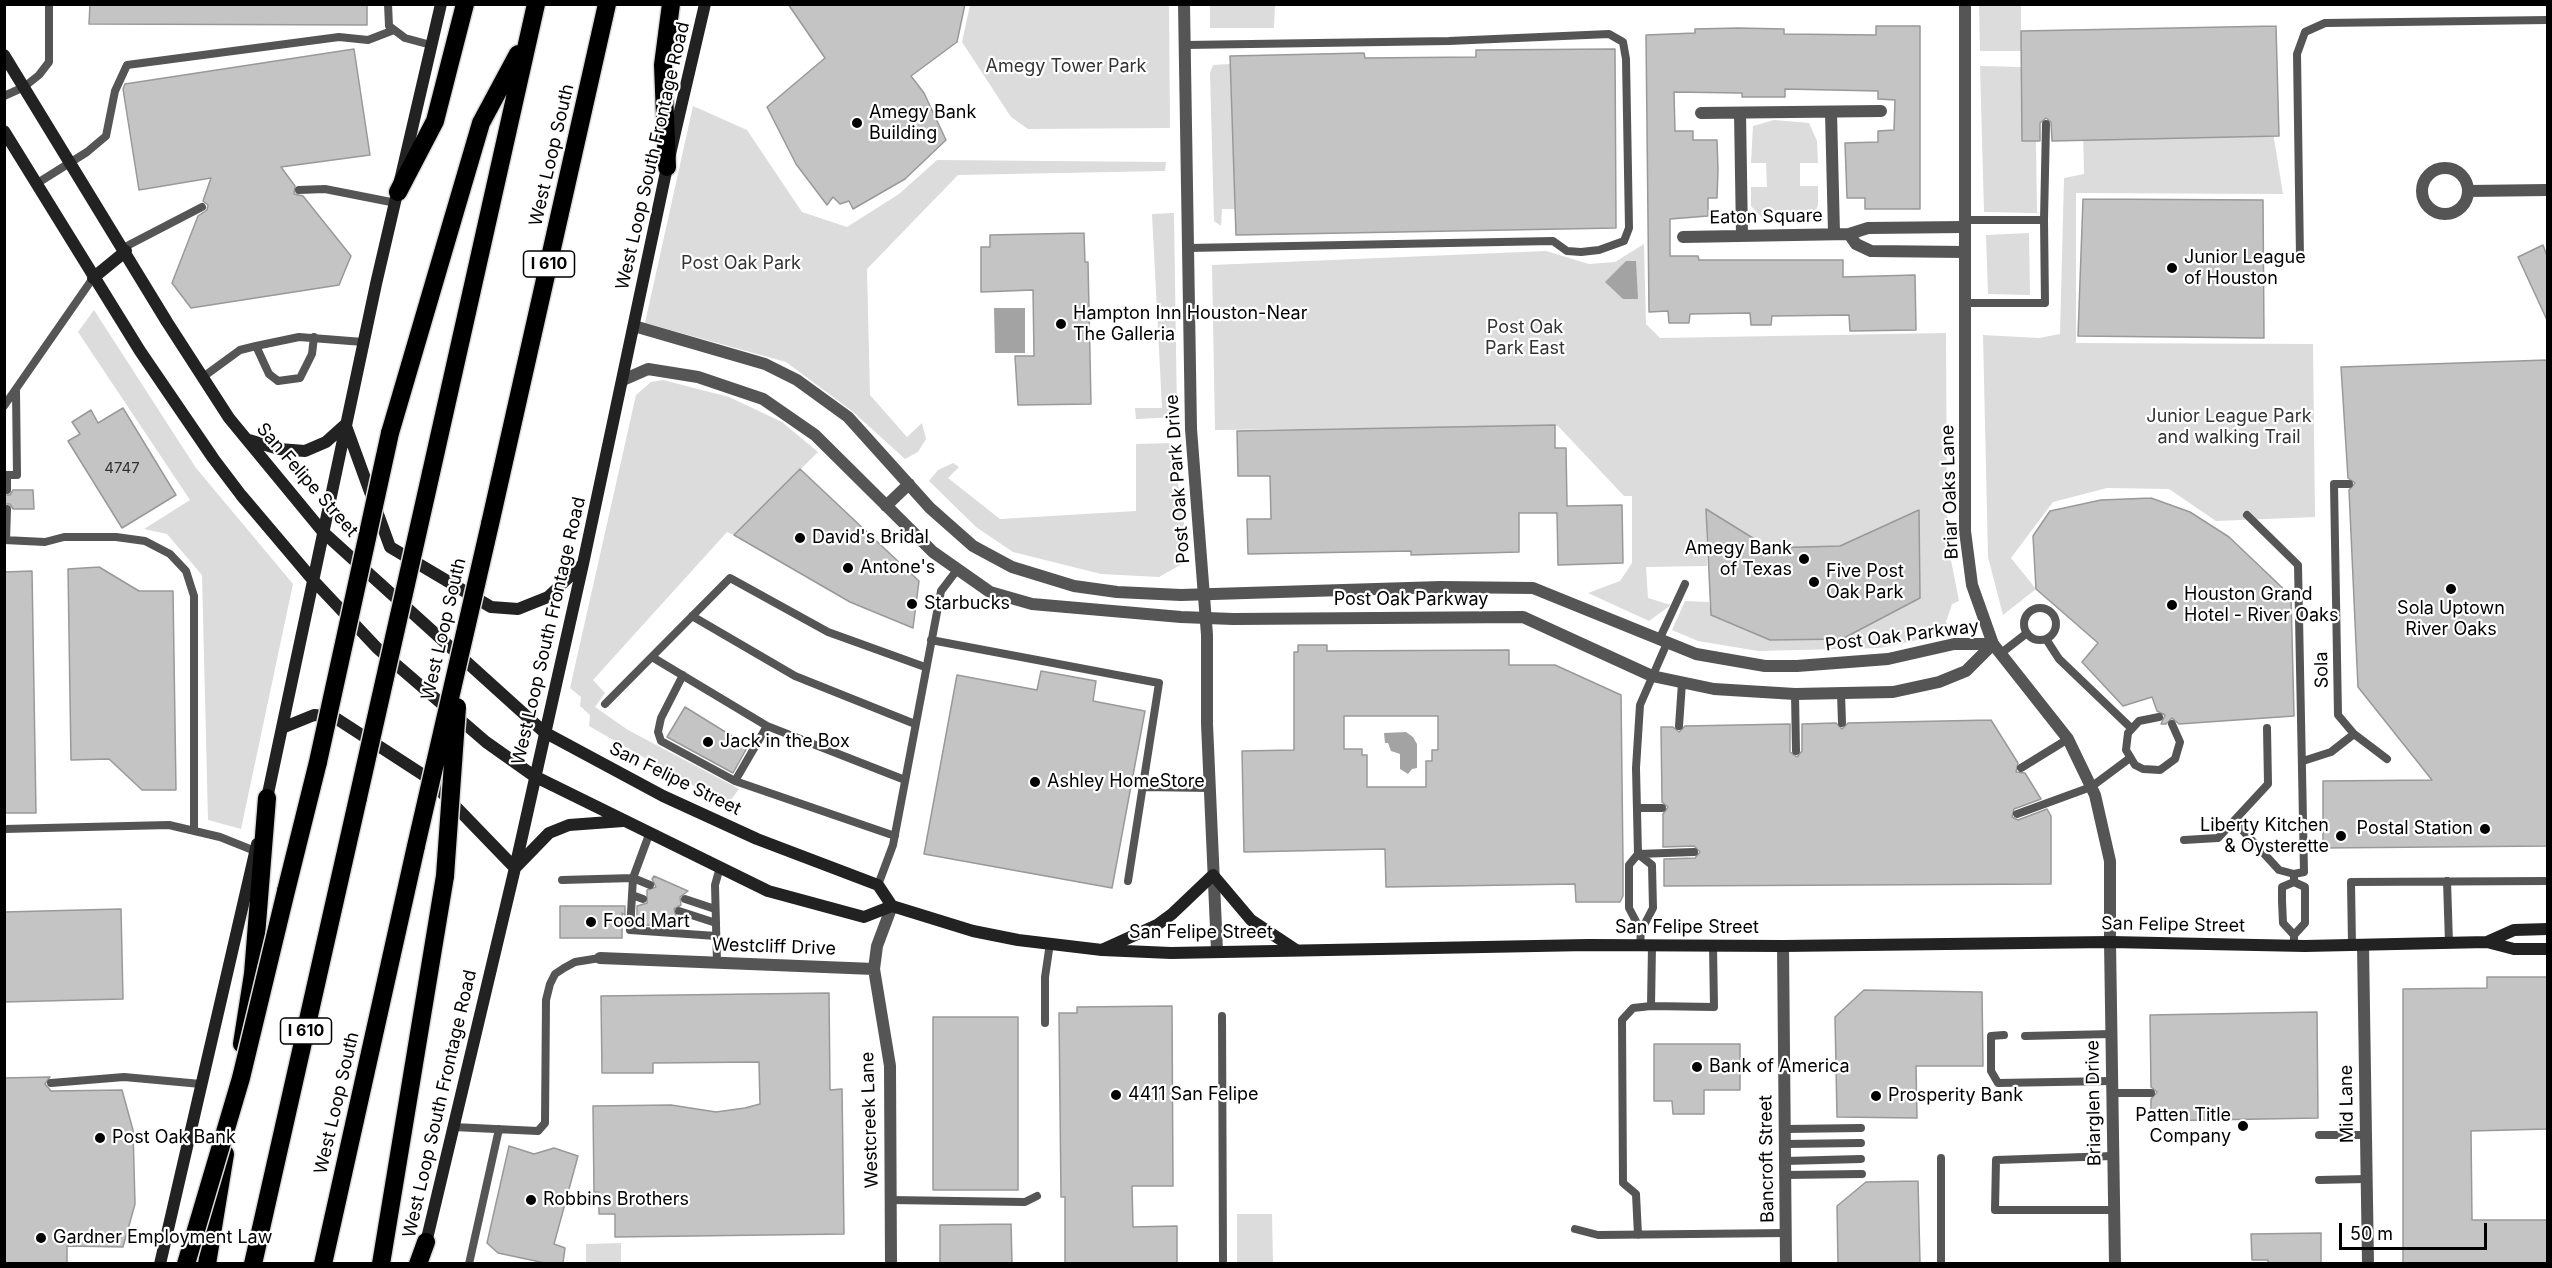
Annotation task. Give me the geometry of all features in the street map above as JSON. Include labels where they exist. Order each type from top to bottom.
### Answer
[{"type":"highway","points":[[397,197],[435,122],[465,4]]},
{"type":"highway","name":"I 610","points":[[253,1263],[536,4]]},
{"type":"highway","name":"West Loop South","points":[[323,1263],[607,4]]},
{"type":"highway","points":[[667,167],[663,65],[671,4]]},
{"type":"highway","points":[[186,1263],[241,1078],[318,762],[390,433],[481,123],[529,34]]},
{"type":"highway","points":[[381,1263],[445,876],[460,652]]},
{"type":"highway","points":[[207,1263],[253,974],[267,798]]},
{"type":"highway","points":[[419,1263],[426,1242]]},
{"type":"main road","points":[[160,1263],[267,798],[363,342],[441,4]]},
{"type":"main road","name":"West Loop South Frontage Road","points":[[426,1242],[515,868],[543,732],[623,380],[667,167],[705,4]]},
{"type":"main road","name":"San Felipe Street","points":[[4,55],[203,377],[248,440],[323,532],[543,732],[663,796],[746,834],[878,885]]},
{"type":"main road","points":[[4,131],[93,278],[213,458],[241,495],[313,580],[377,648],[429,696],[486,742],[534,776],[768,891],[864,917],[892,906],[878,885]]},
{"type":"main road","points":[[93,278],[125,250]]},
{"type":"main road","points":[[248,440],[279,449],[306,451],[326,442],[346,424]]},
{"type":"main road","points":[[346,424],[390,547],[491,607],[518,609],[548,597],[583,564]]},
{"type":"main road","points":[[282,728],[314,715],[334,717],[428,778],[515,868],[549,833],[569,825],[626,821]]},
{"type":"main road","points":[[1102,950],[1157,925],[1182,908],[1213,875],[1251,920],[1297,951]]},
{"type":"main road","name":"San Felipe Street","points":[[892,906],[973,932],[1102,950],[1171,954],[1216,951],[2295,940],[2358,945],[2487,942],[2514,949],[2547,949]]},
{"type":"main road","name":"San Felipe Street","points":[[2487,942],[2514,930],[2547,929]]},
{"type":"street","name":"Post Oak Park Drive","points":[[1184,4],[1191,429],[1204,595],[1216,951]]},
{"type":"street","name":"Briar Oaks Lane","points":[[1965,4],[1965,531],[1972,585],[1997,649],[2068,739],[2091,787],[2110,861],[2110,942]]},
{"type":"street","points":[[1701,113],[1881,111]]},
{"type":"street","points":[[1831,112],[1834,234]]},
{"type":"street","points":[[1740,113],[1742,235]]},
{"type":"street","points":[[2468,191],[2547,190]]},
{"type":"street","name":"Eaton Square","points":[[1683,237],[1849,234],[1868,228],[1965,224]]},
{"type":"street","name":"Eaton Square","points":[[1849,234],[1856,244],[1871,251],[1965,252]]},
{"type":"street","name":"Post Oak Parkway","points":[[634,326],[765,364],[797,380],[848,417],[930,508],[972,546],[1012,567],[1074,586],[1117,592],[1204,595],[1440,587],[1533,588],[1696,654],[1765,666],[1797,666],[1888,659],[1971,642],[1997,649]]},
{"type":"street","name":"Post Oak Parkway","points":[[623,380],[648,369],[698,377],[763,399],[815,435],[933,552],[990,592],[1032,604],[1205,618],[1522,617],[1652,676],[1713,689],[1795,694],[1893,692],[1940,682],[1966,671],[1997,649]]},
{"type":"street","points":[[886,506],[909,484]]},
{"type":"street","name":"Westcreek Lane","points":[[891,1263],[890,1066],[874,969],[877,946],[892,906]]},
{"type":"street","name":"Briarglen Drive","points":[[2110,942],[2115,1263]]},
{"type":"street","name":"Mid Lane","points":[[2358,945],[2366,1135],[2368,1263]]},
{"type":"street","name":"Bancroft Street","points":[[1783,946],[1786,1263]]},
{"type":"street","name":"Westcliff Drive","points":[[600,958],[874,969]]},
{"type":"lane","points":[[4,96],[24,87],[39,75],[49,62],[49,4]]},
{"type":"lane","points":[[388,4],[389,26],[405,38],[431,45]]},
{"type":"lane","points":[[2300,258],[2296,54],[2305,32],[2325,24],[2547,20]]},
{"type":"lane","points":[[36,184],[106,136],[115,91],[127,65],[339,37],[368,40],[394,30]]},
{"type":"lane","points":[[1185,45],[1449,41],[1609,34],[1623,42],[1626,59],[1629,216],[1629,228],[1624,241],[1599,250],[1581,252],[1567,251],[1554,241],[1188,248]]},
{"type":"lane","points":[[1965,303],[2045,303],[2046,124]]},
{"type":"lane","points":[[299,190],[325,189],[397,197]]},
{"type":"lane","points":[[125,250],[202,207]]},
{"type":"lane","points":[[1965,224],[2044,220]]},
{"type":"lane","points":[[4,406],[93,278]]},
{"type":"lane","points":[[203,377],[240,350],[256,346],[314,337],[363,342]]},
{"type":"lane","points":[[256,346],[269,374],[278,381],[300,378],[312,354],[314,337]]},
{"type":"lane","points":[[7,490],[6,475],[17,475],[16,389]]},
{"type":"lane","name":"Sola","points":[[2349,484],[2334,484],[2338,715],[2354,734]]},
{"type":"lane","points":[[7,509],[5,540],[45,542],[64,537],[116,537],[145,541],[170,554],[186,571],[194,596],[194,830]]},
{"type":"lane","points":[[2234,821],[2279,870],[2294,878],[2305,887],[2305,923],[2295,940],[2283,923],[2282,887],[2294,878],[2304,872],[2298,565],[2247,515]]},
{"type":"lane","points":[[878,885],[895,836],[941,591],[957,570]]},
{"type":"lane","points":[[605,704],[730,578],[828,632],[926,667]]},
{"type":"lane","points":[[1651,1006],[1646,946],[1629,908],[1629,865],[1638,854],[1640,705],[1684,584]]},
{"type":"lane","points":[[2043,609],[2052,614],[2056,623],[2054,632],[2046,639],[2035,639],[2027,633],[2026,617],[2033,610],[2043,609]]},
{"type":"lane","points":[[692,616],[795,676],[915,724]]},
{"type":"lane","points":[[1997,649],[2027,633]]},
{"type":"lane","points":[[2046,639],[2059,659],[2131,728]]},
{"type":"lane","points":[[931,640],[1159,683],[1128,881]]},
{"type":"lane","points":[[652,657],[767,726],[905,780]]},
{"type":"lane","points":[[683,675],[661,718],[658,732],[661,741],[735,781],[895,836]]},
{"type":"lane","points":[[1679,726],[1682,683]]},
{"type":"lane","points":[[1841,693],[1842,723]]},
{"type":"lane","points":[[1795,694],[1796,751]]},
{"type":"lane","points":[[2158,717],[2146,717],[2131,728],[2126,742],[2130,758],[2143,769],[2160,770],[2168,766],[2179,751],[2180,742],[2172,724]]},
{"type":"lane","points":[[735,781],[767,726]]},
{"type":"lane","points":[[2184,840],[2218,838],[2268,784],[2267,728]]},
{"type":"lane","points":[[2303,761],[2331,752],[2354,734],[2386,759]]},
{"type":"lane","points":[[2022,768],[2068,739]]},
{"type":"lane","points":[[2017,814],[2091,787],[2130,758]]},
{"type":"lane","points":[[1143,787],[1210,788]]},
{"type":"lane","points":[[1637,808],[1662,808]]},
{"type":"lane","points":[[4,829],[169,825],[194,830],[255,851]]},
{"type":"lane","points":[[650,832],[633,878],[630,930],[716,936]]},
{"type":"lane","points":[[1638,854],[1694,852]]},
{"type":"lane","points":[[1638,854],[1652,865],[1653,908],[1641,931]]},
{"type":"lane","points":[[717,963],[715,885],[720,867]]},
{"type":"lane","points":[[562,880],[633,878],[650,885]]},
{"type":"lane","points":[[2358,945],[2351,882],[2547,880]]},
{"type":"lane","points":[[2447,881],[2449,943]]},
{"type":"lane","points":[[632,895],[643,899]]},
{"type":"lane","points":[[685,899],[715,909]]},
{"type":"lane","points":[[679,911],[716,923]]},
{"type":"lane","points":[[1045,1023],[1045,978],[1050,943]]},
{"type":"lane","points":[[1638,1235],[1636,1194],[1623,1183],[1622,1020],[1633,1008],[1713,1007],[1713,946]]},
{"type":"lane","points":[[453,1127],[538,1131],[545,1123],[546,1000],[550,984],[555,974],[575,962],[600,958]]},
{"type":"lane","points":[[1222,1016],[1223,1263]]},
{"type":"lane","points":[[2025,1036],[2112,1034]]},
{"type":"lane","points":[[2004,1035],[1991,1036],[1991,1071],[1998,1083],[2112,1087],[2151,1092]]},
{"type":"lane","points":[[51,1083],[124,1077],[201,1084]]},
{"type":"lane","points":[[1785,1129],[1861,1128]]},
{"type":"lane","points":[[469,1263],[499,1129]]},
{"type":"lane","points":[[2319,1135],[2366,1135]]},
{"type":"lane","points":[[1785,1144],[1861,1143]]},
{"type":"lane","points":[[2113,1156],[1996,1160],[1995,1210],[2114,1210]]},
{"type":"lane","points":[[1941,1158],[1941,1263]]},
{"type":"lane","points":[[1785,1161],[1862,1159]]},
{"type":"lane","points":[[1785,1175],[1862,1174]]},
{"type":"lane","points":[[2319,1180],[2366,1179]]},
{"type":"lane","points":[[891,1200],[1025,1202],[1037,1196]]},
{"type":"lane","points":[[1575,1229],[1598,1235],[1786,1233]]},
{"type":"green space","name":"Amegy Tower Park","points":[[970,5],[1169,5],[1170,128],[1028,129],[1011,117],[962,42]]},
{"type":"green space","points":[[1210,5],[1275,5],[1274,28],[1210,28]]},
{"type":"green space","points":[[1979,5],[2021,6],[2021,51],[1980,51]]},
{"type":"green space","points":[[1230,64],[1235,209],[1222,209],[1221,226],[1214,221],[1210,73],[1213,65]]},
{"type":"green space","points":[[1980,66],[2021,67],[2036,141],[2037,213],[1984,212]]},
{"type":"green space","name":"Post Oak Park","points":[[693,106],[747,130],[802,212],[847,227],[899,194],[937,160],[1166,162],[1165,171],[958,175],[867,269],[870,395],[907,437],[922,423],[926,439],[918,452],[905,459],[852,411],[786,362],[645,323]]},
{"type":"green space","points":[[1774,120],[1809,123],[1817,141],[1818,163],[1800,163],[1800,186],[1818,186],[1818,205],[1812,221],[1764,220],[1751,206],[1751,187],[1767,187],[1766,163],[1751,163],[1753,126]]},
{"type":"green space","name":"Junior League Park and walking Trail","points":[[2272,126],[2283,194],[2076,193],[2076,343],[2313,344],[2315,517],[2216,521],[2169,489],[2107,488],[2053,502],[2011,558],[2036,589],[2003,615],[1988,557],[1983,335],[2039,338],[2060,334],[2064,178],[2084,174],[2083,128]]},
{"type":"green space","points":[[1174,213],[1177,417],[1136,419],[1135,408],[1162,408],[1152,214]]},
{"type":"green space","points":[[2029,233],[2030,295],[1988,294],[1986,235]]},
{"type":"green space","name":"Post Oak Park East","points":[[1644,244],[1646,324],[1660,338],[1946,333],[1947,512],[1950,555],[1959,601],[1952,604],[1946,622],[1950,628],[1922,639],[1880,648],[1758,651],[1698,641],[1672,630],[1685,601],[1709,602],[1711,615],[1770,640],[1919,510],[1840,546],[1769,548],[1706,510],[1707,566],[1646,567],[1648,598],[1671,605],[1649,621],[1588,593],[1620,581],[1632,563],[1632,496],[1624,496],[1558,426],[1215,430],[1212,265],[1546,251],[1589,264],[1615,262]]},
{"type":"green space","points":[[94,310],[196,468],[293,584],[241,829],[208,820],[202,575],[167,534],[144,529],[190,500],[78,332]]},
{"type":"green space","points":[[663,380],[729,397],[782,422],[818,452],[734,535],[727,532],[593,680],[605,693],[595,707],[628,730],[739,789],[727,805],[589,726],[590,715],[580,706],[581,697],[570,688],[636,395],[651,382]]},
{"type":"green space","points":[[1172,443],[1187,544],[1184,563],[1159,577],[1101,574],[1013,552],[976,527],[929,481],[938,470],[953,463],[959,467],[948,478],[1000,519],[1136,511],[1136,444]]},
{"type":"green space","points":[[1237,1214],[1272,1214],[1273,1263],[1237,1263]]},
{"type":"green space","points":[[621,1243],[621,1263],[586,1263],[586,1244]]},
{"type":"shaded area","points":[[1626,261],[1636,261],[1638,299],[1623,299],[1605,282]]},
{"type":"shaded area","points":[[994,308],[1025,308],[1025,353],[995,353]]},
{"type":"shaded area","points":[[1406,732],[1417,744],[1417,768],[1412,769],[1408,774],[1400,769],[1400,754],[1391,751],[1388,743],[1385,743],[1384,733]]},
{"type":"building","points":[[90,4],[367,4],[367,25],[89,24]]},
{"type":"building","name":"Amegy Bank Building","points":[[788,4],[965,4],[957,42],[911,76],[924,93],[946,140],[905,179],[853,209],[849,201],[840,204],[833,197],[827,205],[796,164],[767,107],[825,58]]},
{"type":"building","points":[[1876,26],[1920,26],[1920,209],[1865,209],[1865,198],[1847,198],[1845,143],[1878,142],[1878,131],[1894,130],[1895,100],[1878,99],[1878,91],[1785,89],[1785,97],[1742,97],[1742,93],[1674,92],[1675,131],[1693,131],[1693,140],[1717,140],[1718,170],[1717,198],[1708,198],[1708,216],[1670,219],[1670,256],[1698,256],[1699,260],[1843,260],[1843,277],[1915,275],[1916,330],[1850,331],[1849,315],[1772,316],[1771,325],[1751,325],[1750,313],[1690,314],[1689,323],[1669,323],[1668,311],[1649,312],[1646,35],[1695,33],[1695,29],[1738,28],[1784,29],[1784,34],[1876,35]]},
{"type":"building","points":[[2276,26],[2279,136],[2052,141],[2051,122],[2046,118],[2040,123],[2040,141],[2022,141],[2021,31]]},
{"type":"building","points":[[354,49],[370,155],[281,167],[295,186],[294,194],[303,196],[351,256],[339,285],[191,308],[172,283],[198,216],[207,210],[208,205],[203,201],[211,178],[139,190],[123,89],[125,84]]},
{"type":"building","points":[[1615,49],[1616,228],[1236,235],[1230,56],[1364,53],[1365,58],[1476,57],[1476,50]]},
{"type":"building","name":"Junior League of Houston","points":[[2083,199],[2263,200],[2264,338],[2078,336]]},
{"type":"building","name":"Hampton Inn Houston-Near The Galleria","points":[[1084,233],[1085,262],[1088,262],[1091,404],[1018,405],[1015,356],[1034,356],[1033,290],[981,292],[981,247],[990,247],[990,235]]},
{"type":"building","points":[[2543,245],[2547,256],[2547,320],[2518,257]]},
{"type":"building","name":"Sola Uptown River Oaks","points":[[2547,360],[2547,846],[2323,848],[2323,781],[2432,780],[2358,687],[2349,490],[2355,483],[2348,478],[2341,367]]},
{"type":"building","points":[[123,408],[176,495],[122,528],[68,441],[80,434],[72,422],[91,410],[98,423]]},
{"type":"building","points":[[1555,425],[1555,448],[1566,448],[1567,506],[1622,505],[1623,563],[1558,565],[1557,513],[1519,513],[1519,552],[1411,555],[1411,551],[1248,554],[1247,519],[1271,519],[1270,476],[1238,476],[1237,431]]},
{"type":"building","points":[[800,469],[919,581],[913,628],[850,602],[734,535]]},
{"type":"building","points":[[13,490],[33,490],[34,509],[13,509],[10,504],[4,504],[4,495],[10,495]]},
{"type":"building","name":"Houston Grand Hotel - River Oaks","points":[[2151,498],[2190,512],[2229,537],[2291,596],[2294,716],[2179,724],[2172,718],[2166,724],[2161,724],[2165,715],[2157,711],[2152,697],[2123,706],[2082,662],[2098,643],[2036,589],[2033,536],[2050,511],[2101,500]]},
{"type":"building","name":"Five Post Oak Park","points":[[1706,509],[1769,548],[1840,546],[1919,510],[1920,598],[1842,639],[1770,640],[1711,615]]},
{"type":"building","points":[[99,567],[139,591],[173,591],[176,790],[142,790],[109,759],[71,760],[68,569]]},
{"type":"building","points":[[32,571],[36,813],[4,813],[4,572]]},
{"type":"building","points":[[1298,645],[1327,645],[1327,651],[1509,650],[1509,665],[1555,665],[1621,695],[1623,896],[1620,902],[1576,902],[1575,884],[1386,887],[1385,849],[1244,852],[1242,751],[1294,750],[1294,652],[1298,652]],"holes":[[[1344,716],[1438,716],[1438,750],[1432,750],[1432,761],[1426,761],[1426,787],[1367,787],[1367,755],[1362,755],[1362,749],[1344,749]]]},
{"type":"building","name":"Ashley HomeStore","points":[[1041,671],[1096,681],[1093,701],[1145,711],[1112,888],[924,854],[957,675],[1037,690]]},
{"type":"building","name":"Jack in the Box","points":[[685,707],[748,746],[733,773],[667,737]]},
{"type":"building","points":[[1991,720],[2018,763],[2016,772],[2025,773],[2041,799],[2014,809],[2012,817],[2018,820],[2047,809],[2051,816],[2051,884],[1664,886],[1664,859],[1695,858],[1700,852],[1694,846],[1663,847],[1663,814],[1668,807],[1662,802],[1661,727],[1673,727],[1679,732],[1685,726],[1790,724],[1790,752],[1797,757],[1802,751],[1802,724],[1836,723],[1842,729],[1848,723]]},
{"type":"building","points":[[654,876],[688,891],[680,897],[681,905],[674,909],[676,916],[671,927],[646,925],[637,921],[637,906],[647,903],[647,890],[656,887],[652,879]]},
{"type":"building","name":"Food Mart","points":[[560,906],[625,906],[625,915],[622,913],[622,938],[560,938]]},
{"type":"building","points":[[121,909],[123,999],[4,1002],[4,912]]},
{"type":"building","points":[[2487,977],[2547,977],[2547,1129],[2471,1131],[2472,1220],[2547,1220],[2547,1263],[2403,1263],[2403,989],[2487,988]]},
{"type":"building","points":[[1864,990],[1982,992],[1983,1066],[1916,1066],[1917,1118],[1837,1117],[1835,1017]]},
{"type":"building","points":[[829,993],[830,1090],[842,1089],[844,1234],[615,1237],[615,1214],[599,1214],[599,1192],[594,1192],[593,1106],[671,1105],[716,1112],[745,1108],[760,1104],[759,1062],[653,1063],[653,1073],[602,1073],[601,996]]},
{"type":"building","name":"4411 San Felipe","points":[[1172,1006],[1173,1186],[1132,1186],[1133,1227],[1177,1226],[1177,1263],[1065,1263],[1065,1197],[1061,1197],[1059,1013],[1077,1013],[1077,1007]]},
{"type":"building","points":[[2317,1012],[2318,1118],[2151,1121],[2151,1099],[2157,1092],[2151,1087],[2150,1015]]},
{"type":"building","points":[[933,1017],[1018,1017],[1018,1190],[933,1190]]},
{"type":"building","name":"Bank of America","points":[[1654,1044],[1740,1044],[1740,1090],[1704,1090],[1704,1114],[1673,1114],[1672,1101],[1654,1101]]},
{"type":"building","points":[[50,1077],[45,1084],[51,1091],[122,1090],[133,1130],[135,1204],[123,1247],[67,1246],[67,1263],[4,1263],[4,1078]]},
{"type":"building","name":"Robbins Brothers","points":[[509,1146],[534,1154],[554,1148],[578,1156],[554,1244],[565,1248],[563,1263],[545,1263],[498,1253],[487,1243]]},
{"type":"building","points":[[1918,1181],[1920,1263],[1838,1263],[1837,1206],[1866,1182]]},
{"type":"building","points":[[1011,1224],[1012,1263],[940,1263],[940,1225]]},
{"type":"building","points":[[2321,1233],[2321,1263],[2268,1263],[2268,1260],[2252,1260],[2251,1234]]},
{"type":"place","name":"Amegy Bank Building","points":[[857,123]]},
{"type":"place","name":"Junior League of Houston","points":[[2172,268]]},
{"type":"place","name":"Hampton Inn Houston-Near The Galleria","points":[[1061,324]]},
{"type":"place","name":"David's Bridal","points":[[800,538]]},
{"type":"place","name":"Amegy Bank of Texas","points":[[1804,559]]},
{"type":"place","name":"Antone's","points":[[848,568]]},
{"type":"place","name":"Five Post Oak Park","points":[[1814,582]]},
{"type":"place","name":"Sola Uptown River Oaks","points":[[2451,589]]},
{"type":"place","name":"Starbucks","points":[[912,604]]},
{"type":"place","name":"Houston Grand Hotel - River Oaks","points":[[2172,605]]},
{"type":"place","name":"Jack in the Box","points":[[708,742]]},
{"type":"place","name":"Ashley HomeStore","points":[[1035,782]]},
{"type":"place","name":"Postal Station","points":[[2485,829]]},
{"type":"place","name":"Liberty Kitchen & Oysterette","points":[[2341,836]]},
{"type":"place","name":"Food Mart","points":[[591,922]]},
{"type":"place","name":"Bank of America","points":[[1697,1067]]},
{"type":"place","name":"4411 San Felipe","points":[[1116,1095]]},
{"type":"place","name":"Prosperity Bank","points":[[1876,1096]]},
{"type":"place","name":"Patten Title Company","points":[[2243,1126]]},
{"type":"place","name":"Post Oak Bank","points":[[100,1138]]},
{"type":"place","name":"Robbins Brothers","points":[[531,1200]]},
{"type":"place","name":"Gardner Employment Law","points":[[41,1238]]}]
